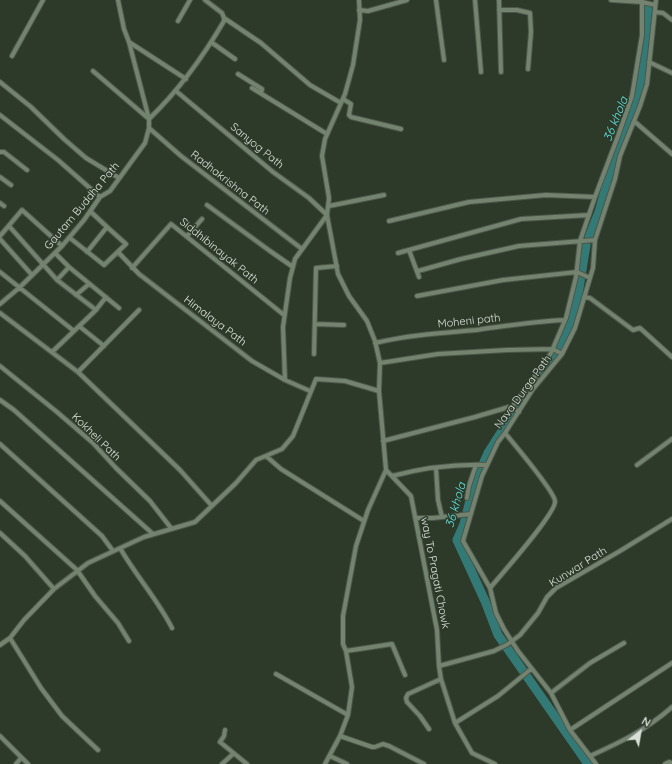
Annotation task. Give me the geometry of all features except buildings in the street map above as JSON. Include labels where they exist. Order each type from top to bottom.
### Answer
[{"type":"street","points":[[12,56],[43,0]]},
{"type":"street","name":"Gautam Buddha Path","points":[[0,304],[20,288],[70,238],[100,197],[110,191],[145,143],[149,128],[149,119],[129,42],[124,29],[118,0]]},
{"type":"street","points":[[178,21],[190,0]]},
{"type":"street","points":[[205,0],[222,13],[224,18],[261,43],[310,85],[351,104],[349,115],[351,117],[401,129]]},
{"type":"street","points":[[325,764],[340,736],[348,715],[352,687],[346,651],[343,644],[343,616],[356,546],[368,510],[386,470],[379,391],[380,363],[368,321],[349,296],[338,274],[327,215],[329,198],[322,156],[325,139],[342,101],[354,65],[360,20],[359,0]]},
{"type":"street","points":[[359,10],[368,11],[407,0]]},
{"type":"street","points":[[436,0],[444,60]]},
{"type":"street","points":[[475,0],[481,72]]},
{"type":"street","points":[[499,0],[501,72]]},
{"type":"street","points":[[612,0],[656,2]]},
{"type":"street","points":[[383,441],[512,407],[553,349],[571,301],[577,272],[580,241],[632,96],[642,35],[642,1]]},
{"type":"street","name":"Nava Durga Path","points":[[596,764],[570,730],[551,693],[531,669],[504,630],[496,613],[490,588],[463,541],[482,476],[498,442],[533,390],[562,354],[575,328],[593,268],[595,240],[615,179],[620,156],[647,84],[656,2]]},
{"type":"street","points":[[499,10],[517,10],[530,13],[531,32],[528,69]]},
{"type":"street","points":[[655,12],[663,13],[672,20]]},
{"type":"street","points":[[93,71],[149,119],[186,79],[211,42],[224,18]]},
{"type":"street","points":[[129,42],[186,79]]},
{"type":"street","points":[[211,42],[235,59]]},
{"type":"street","points":[[649,62],[672,73]]},
{"type":"street","points":[[238,74],[262,89],[261,93]]},
{"type":"street","points":[[0,82],[31,107],[86,158],[119,178]]},
{"type":"street","points":[[252,88],[327,134]]},
{"type":"street","name":"Sanyog Path","points":[[176,91],[273,172],[309,198],[327,215]]},
{"type":"street","points":[[0,115],[58,160],[100,197]]},
{"type":"street","points":[[634,122],[672,154]]},
{"type":"street","name":"Radhakrishna Path","points":[[149,128],[181,156],[302,249]]},
{"type":"street","points":[[0,152],[4,152],[27,170]]},
{"type":"street","points":[[0,177],[12,185]]},
{"type":"street","points":[[329,206],[384,195]]},
{"type":"street","points":[[389,221],[469,202],[546,195],[595,197]]},
{"type":"street","points":[[0,202],[4,206]]},
{"type":"street","points":[[208,205],[270,252],[293,267]]},
{"type":"street","points":[[32,275],[0,238],[22,210],[62,246]]},
{"type":"street","points":[[70,238],[104,265],[126,244],[106,228],[90,211]]},
{"type":"street","points":[[285,380],[283,352],[284,315],[295,259],[327,215]]},
{"type":"street","points":[[398,253],[521,219],[589,215]]},
{"type":"street","points":[[186,236],[202,220]]},
{"type":"street","name":"Siddhibinayak Path","points":[[132,268],[170,224],[284,315]]},
{"type":"street","points":[[9,226],[57,280],[96,310]]},
{"type":"street","points":[[87,252],[106,228]]},
{"type":"street","points":[[418,271],[461,259],[519,246],[595,240]]},
{"type":"street","points":[[409,250],[419,277]]},
{"type":"street","name":"Himalaya Path","points":[[118,252],[132,268],[171,300],[252,361],[285,380],[310,391]]},
{"type":"street","points":[[55,253],[89,284],[120,308]]},
{"type":"street","points":[[314,354],[316,268],[337,266]]},
{"type":"street","points":[[57,280],[69,267]]},
{"type":"street","points":[[0,272],[74,331]]},
{"type":"street","points":[[417,296],[502,280],[577,272],[590,278]]},
{"type":"street","points":[[76,295],[89,284]]},
{"type":"street","points":[[52,352],[96,310],[106,296]]},
{"type":"street","points":[[584,298],[590,298],[633,330],[640,328],[672,357]]},
{"type":"street","points":[[78,372],[139,310]]},
{"type":"street","points":[[0,313],[78,372],[180,470],[212,506]]},
{"type":"street","name":"Moheni path","points":[[375,343],[420,335],[539,321],[565,320]]},
{"type":"street","points":[[315,324],[344,325]]},
{"type":"street","points":[[79,326],[104,346]]},
{"type":"street","points":[[380,363],[438,354],[507,350],[553,349],[562,354]]},
{"type":"street","name":"Kokheli Path","points":[[0,366],[57,412],[93,444],[150,501],[171,528]]},
{"type":"street","points":[[0,645],[10,638],[24,620],[54,589],[77,570],[88,563],[153,534],[195,522],[236,483],[256,460],[282,449],[293,436],[316,379],[345,381],[379,391]]},
{"type":"street","points":[[0,400],[14,410],[153,534]]},
{"type":"street","points":[[512,407],[519,412]]},
{"type":"street","points":[[490,588],[554,509],[556,501],[542,480],[505,433]]},
{"type":"street","points":[[637,466],[672,439]]},
{"type":"street","points":[[0,444],[102,536],[114,551]]},
{"type":"street","points":[[266,456],[282,469],[364,521]]},
{"type":"street","points":[[467,498],[469,486],[476,465]]},
{"type":"street","points":[[392,476],[414,470],[476,465],[486,466]]},
{"type":"street","points":[[436,468],[438,500],[442,517]]},
{"type":"street","name":"way To Pragati Chowk","points":[[386,470],[411,496],[438,630],[438,666],[455,724],[472,753],[495,764]]},
{"type":"street","points":[[0,501],[77,570],[95,596],[118,623],[129,641]]},
{"type":"street","points":[[416,518],[471,514]]},
{"type":"street","name":"Kunwar Path","points":[[438,666],[494,651],[508,644],[520,635],[538,613],[547,597],[556,588],[672,519]]},
{"type":"street","points":[[0,532],[25,556],[54,589]]},
{"type":"street","points":[[120,548],[167,618],[172,628]]},
{"type":"street","points":[[10,638],[41,688],[62,716],[98,750]]},
{"type":"street","points":[[551,693],[590,663],[624,643]]},
{"type":"street","points":[[346,651],[392,644],[405,675]]},
{"type":"street","points":[[570,730],[672,664]]},
{"type":"street","points":[[455,724],[498,696],[531,669]]},
{"type":"street","points":[[276,674],[348,715]]},
{"type":"street","points":[[429,729],[420,716],[407,702],[406,698],[408,694],[441,679]]},
{"type":"street","points":[[590,756],[643,730],[672,707]]},
{"type":"street","points":[[225,730],[224,736],[220,742],[247,764]]},
{"type":"street","points":[[0,736],[28,764]]},
{"type":"street","points":[[340,736],[372,747],[383,744],[424,764]]},
{"type":"street","points":[[222,764],[233,754]]},
{"type":"street","points":[[330,756],[347,764]]},
{"type":"street","points":[[16,764],[21,758]]},
{"type":"street","points":[[665,764],[669,762],[672,763]]},
{"type":"waterway","name":"36 khola","points":[[589,237],[599,212],[618,144],[640,91],[648,7]]},
{"type":"waterway","name":"36 khola","points":[[586,245],[577,301],[568,327],[553,358],[530,387],[488,453],[474,484],[464,524],[457,540],[485,601],[498,635],[588,764]]}]
